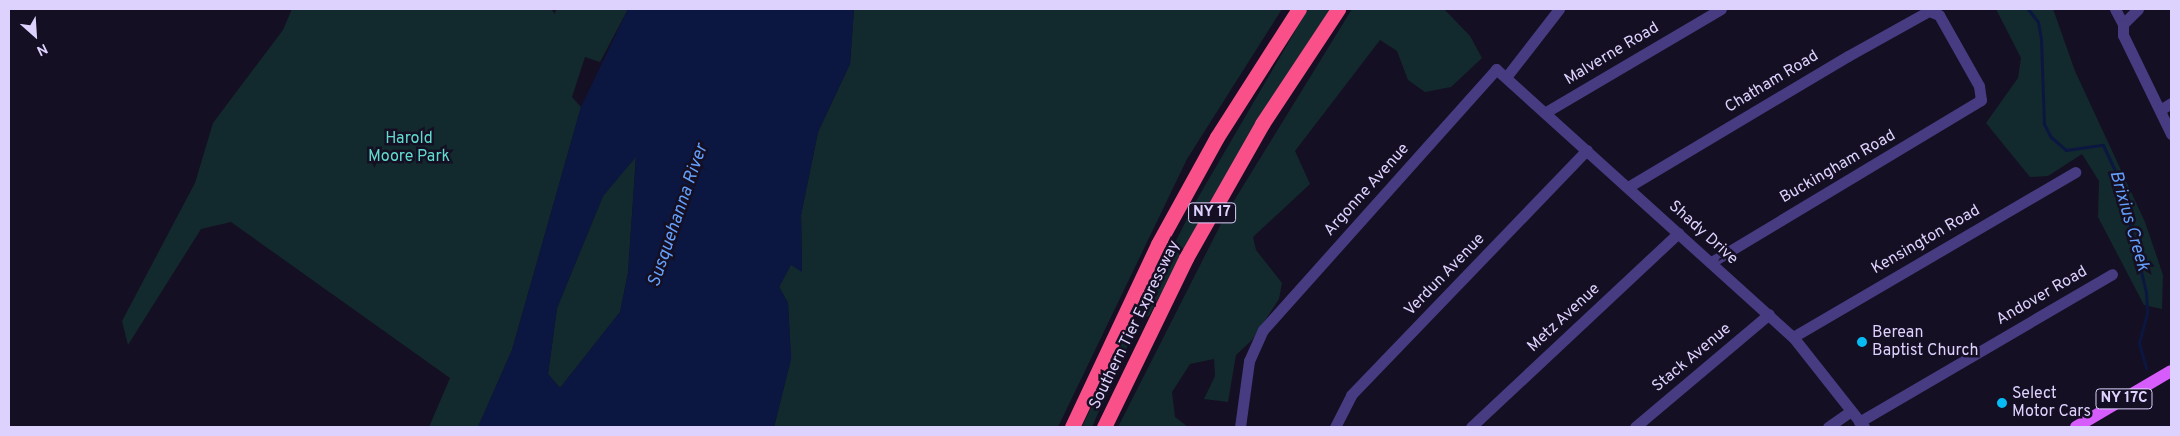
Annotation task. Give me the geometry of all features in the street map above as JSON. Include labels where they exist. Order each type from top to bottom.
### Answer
[{"type":"highway","name":"Southern Tier Expressway","points":[[1072,427],[1158,244],[1222,129],[1299,9]]},
{"type":"highway","name":"Southern Tier Expressway","points":[[1104,427],[1186,258],[1262,124],[1338,9]]},
{"type":"main road","name":"NY 17C","points":[[2076,427],[2171,371]]},
{"type":"street","points":[[1507,76],[1560,9]]},
{"type":"street","name":"Malverne Road","points":[[1546,112],[1721,9]]},
{"type":"street","points":[[2115,9],[2123,24],[2123,35],[2171,134]]},
{"type":"street","points":[[2123,24],[2138,9]]},
{"type":"street","name":"Buckingham Road","points":[[1711,262],[1981,100],[1979,86],[1935,12]]},
{"type":"street","name":"Chatham Road","points":[[1628,188],[1848,56],[1935,12]]},
{"type":"street","name":"Argonne Avenue","points":[[1242,427],[1249,361],[1263,330],[1491,74],[1496,69],[1507,76]]},
{"type":"street","name":"Shady Drive","points":[[1507,76],[1793,337],[1862,425]]},
{"type":"street","points":[[2160,110],[2171,103]]},
{"type":"street","name":"Verdun Avenue","points":[[1335,427],[1351,395],[1587,150]]},
{"type":"street","name":"Kensington Road","points":[[1793,337],[2075,172]]},
{"type":"street","name":"Metz Avenue","points":[[1472,427],[1678,233]]},
{"type":"street","name":"Andover Road","points":[[1862,425],[2112,274]]},
{"type":"street","name":"Stack Avenue","points":[[1635,427],[1769,314]]},
{"type":"street","points":[[1828,427],[1851,411]]},
{"type":"green space","name":"Harold Moore Park","points":[[292,9],[551,9],[555,14],[556,9],[628,9],[600,62],[585,57],[572,97],[581,107],[512,350],[478,427],[429,427],[450,378],[231,222],[201,229],[128,345],[122,321],[195,183],[213,123],[283,30]]},
{"type":"green space","points":[[854,9],[1282,9],[1187,159],[1058,427],[774,427],[791,359],[788,303],[779,287],[791,264],[802,271],[801,215],[818,132],[850,64]]},
{"type":"green space","points":[[1308,9],[1331,9],[1207,207],[1149,316],[1143,318],[1140,312],[1196,201]]},
{"type":"green space","points":[[1352,9],[1444,9],[1470,36],[1482,58],[1451,87],[1425,92],[1408,80],[1397,51],[1380,40],[1295,151],[1310,184],[1253,237],[1256,250],[1282,283],[1279,299],[1252,340],[1236,355],[1228,402],[1204,399],[1215,376],[1214,359],[1190,364],[1172,392],[1175,417],[1188,427],[1118,427],[1227,212]]},
{"type":"green space","points":[[1996,9],[2053,9],[2075,71],[2145,222],[2163,275],[2162,309],[2144,305],[2098,217],[2099,181],[2082,154],[2048,176],[2030,177],[1986,123],[2018,78],[2021,58]]},
{"type":"green space","points":[[636,156],[628,273],[620,312],[560,388],[548,374],[557,308],[603,196]]},
{"type":"green space","points":[[1126,332],[1132,336],[1092,427],[1082,427]]},
{"type":"water","name":"Susquehanna River","points":[[628,9],[854,9],[850,64],[818,132],[801,215],[802,272],[791,265],[779,287],[788,303],[791,359],[774,427],[478,427],[512,350],[581,107]],"holes":[[[636,157],[628,273],[620,312],[560,388],[548,374],[557,308],[603,196]]]},
{"type":"waterway","name":"Brixius Creek","points":[[2028,9],[2038,22],[2041,39],[2044,124],[2051,137],[2066,150],[2103,145],[2119,179],[2146,292],[2147,313],[2139,343],[2146,368]]},
{"type":"place","name":"Berean Baptist Church","points":[[1862,342]]},
{"type":"place","name":"Select Motor Cars","points":[[2002,403]]}]
